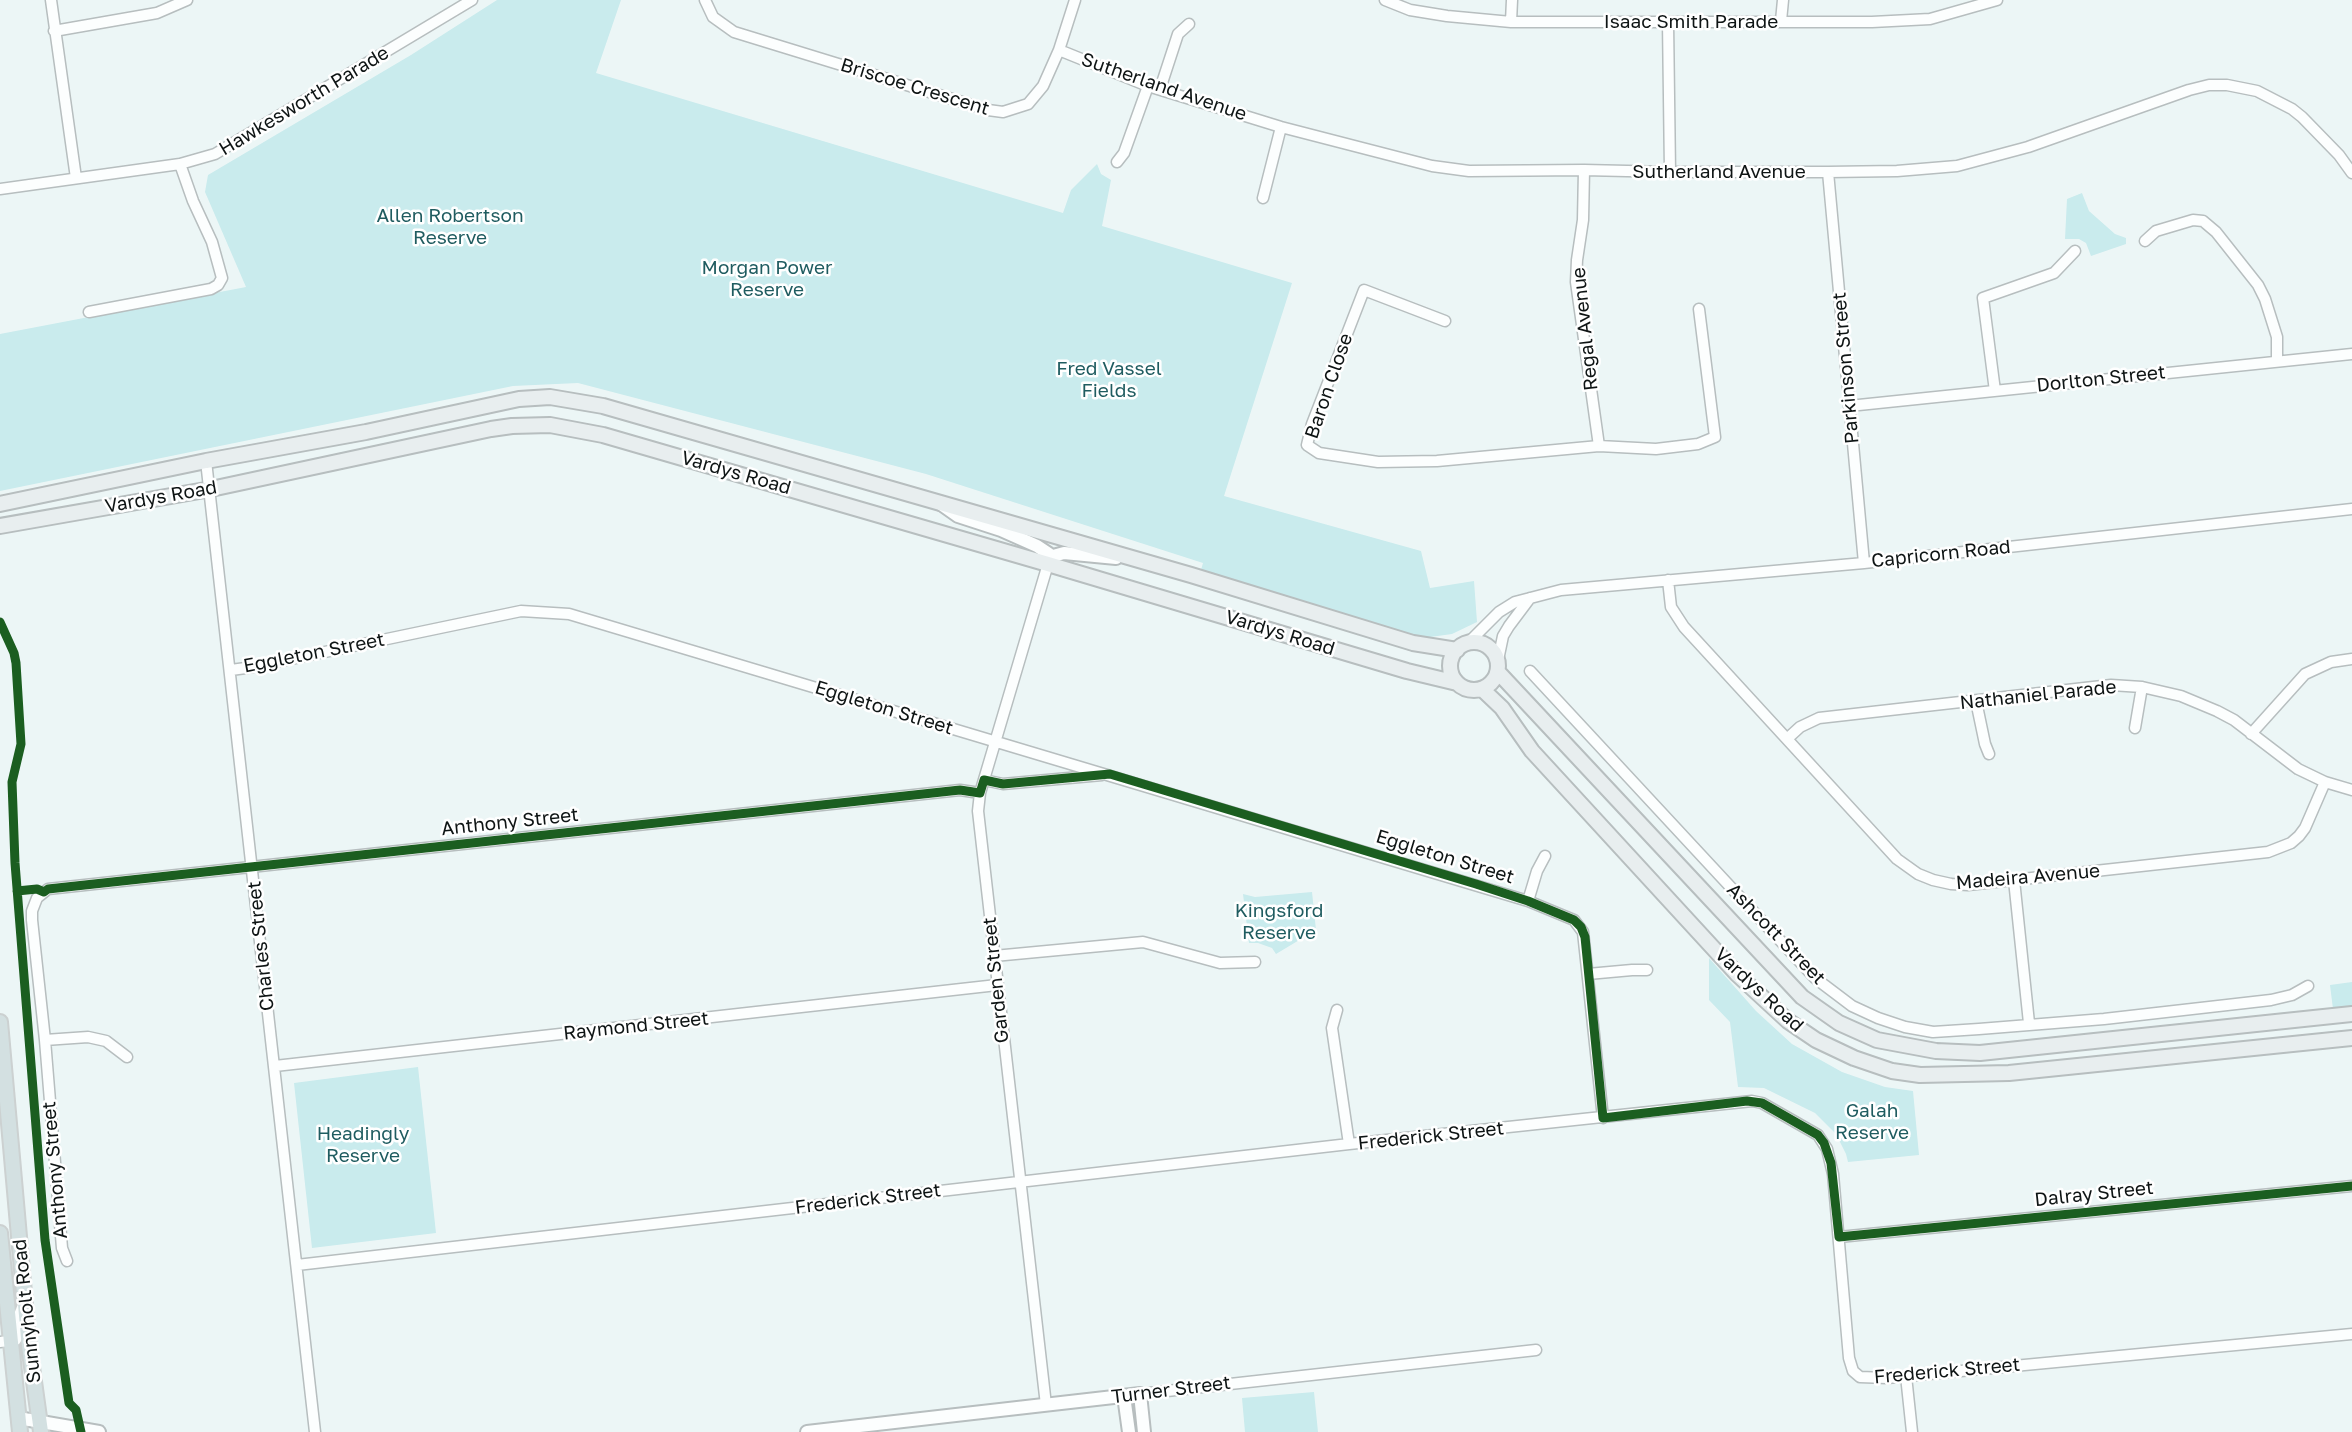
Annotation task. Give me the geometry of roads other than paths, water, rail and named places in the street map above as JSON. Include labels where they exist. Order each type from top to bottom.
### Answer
[{"type":"main road","name":"Vardys Road","points":[[0,504],[519,399],[550,397],[603,406],[1138,560],[1412,643],[1462,647]]},
{"type":"main road","name":"Vardys Road","points":[[0,526],[211,489],[491,429],[550,425],[603,435],[1457,684]]},
{"type":"main road","points":[[1483,644],[1494,653],[1498,666],[1492,683],[1482,689],[1466,689],[1457,684],[1450,663],[1462,647],[1483,644]]},
{"type":"main road","name":"Vardys Road","points":[[1498,666],[1729,922],[1802,997],[1839,1023],[1877,1040],[1936,1051],[1980,1053],[2352,1014]]},
{"type":"main road","name":"Vardys Road","points":[[1482,689],[1502,708],[1532,751],[1737,974],[1788,1021],[1816,1040],[1854,1058],[1906,1073],[1986,1074],[2352,1038]]},
{"type":"main road","name":"Sunnyholt Road","points":[[0,1022],[25,1302],[40,1426]]},
{"type":"main road","name":"Sunnyholt Road","points":[[0,1233],[5,1342],[19,1425]]},
{"type":"street","points":[[51,0],[76,178]]},
{"type":"street","points":[[54,31],[157,13],[187,0]]},
{"type":"street","name":"Hawkesworth Parade","points":[[0,189],[180,164],[215,154],[472,0]]},
{"type":"street","name":"Briscoe Crescent","points":[[705,0],[713,17],[734,32],[995,112],[1012,111],[1028,104],[1043,86],[1059,50],[1075,0]]},
{"type":"street","name":"Isaac Smith Parade","points":[[1385,0],[1410,10],[1511,22],[1872,22],[1930,19],[1997,0]]},
{"type":"street","points":[[1511,0],[1511,22]]},
{"type":"street","points":[[1781,21],[1783,0]]},
{"type":"street","points":[[1668,22],[1670,172]]},
{"type":"street","points":[[1160,89],[1178,34],[1189,24]]},
{"type":"street","name":"Sutherland Avenue","points":[[1059,50],[1148,86],[1281,127],[1432,166],[1469,171],[1828,173],[1957,166],[2028,147],[2189,90],[2209,85],[2227,85],[2257,91],[2292,109],[2310,125],[2352,173]]},
{"type":"street","points":[[1117,162],[1124,153],[1148,86]]},
{"type":"street","points":[[1264,198],[1281,127]]},
{"type":"street","points":[[89,312],[211,289],[218,285],[222,278],[212,242],[180,164]]},
{"type":"street","name":"Regal Avenue","points":[[1584,170],[1583,220],[1576,282],[1599,446]]},
{"type":"street","name":"Parkinson Street","points":[[1828,173],[1864,563]]},
{"type":"street","points":[[2145,241],[2156,231],[2193,220],[2203,221],[2216,232],[2262,292],[2272,315],[2277,337],[2277,360]]},
{"type":"street","points":[[1995,391],[1983,298],[2054,273],[2075,251]]},
{"type":"street","name":"Baron Close","points":[[1445,321],[1364,290],[1312,424],[1307,445],[1319,453],[1378,462],[1437,460],[1599,446]]},
{"type":"street","points":[[1599,446],[1656,449],[1698,444],[1715,438],[1699,309]]},
{"type":"street","name":"Dorlton Street","points":[[1849,406],[2352,354]]},
{"type":"street","name":"Charles Street","points":[[206,461],[316,1432]]},
{"type":"street","points":[[938,502],[958,516],[1002,530],[1037,546],[1049,554],[1048,564]]},
{"type":"street","name":"Capricorn Road","points":[[1462,647],[1499,612],[1515,602],[1561,590],[1864,563],[2352,509]]},
{"type":"street","points":[[1048,564],[1053,556],[1064,553],[1138,560]]},
{"type":"street","name":"Garden Street","points":[[1046,1405],[978,819],[980,793],[1048,564]]},
{"type":"street","name":"Madeira Avenue","points":[[1668,580],[1671,607],[1684,627],[1897,859],[1918,874],[1951,884],[2014,880],[2268,852],[2291,843],[2299,836],[2325,782]]},
{"type":"street","points":[[1498,666],[1503,636],[1531,597]]},
{"type":"street","name":"Eggleton Street","points":[[231,670],[521,611],[569,614],[1528,901],[1569,917],[1581,927],[1585,937],[1603,1118]]},
{"type":"street","points":[[2251,734],[2305,674],[2331,662],[2352,659]]},
{"type":"street","name":"Ashcott Street","points":[[1530,671],[1815,978],[1852,1006],[1878,1018],[1933,1032],[2104,1019],[2271,1000],[2292,995],[2308,986]]},
{"type":"street","name":"Nathaniel Parade","points":[[1788,738],[1800,727],[1819,718],[2111,685],[2142,687],[2181,695],[2234,720],[2298,769],[2325,782],[2352,790]]},
{"type":"street","points":[[2135,728],[2142,687]]},
{"type":"street","points":[[1976,701],[1989,754]]},
{"type":"street","points":[[984,780],[1003,784],[1110,774]]},
{"type":"street","name":"Anthony Street","points":[[67,1261],[62,1248],[32,920],[32,911],[40,895],[48,889],[252,869],[946,791],[965,790],[980,793]]},
{"type":"street","points":[[1528,901],[1537,871],[1545,856]]},
{"type":"street","points":[[2014,880],[2028,1023]]},
{"type":"street","points":[[994,956],[1143,942],[1220,963],[1255,962]]},
{"type":"street","points":[[1588,974],[1647,970]]},
{"type":"street","name":"Raymond Street","points":[[275,1066],[997,985]]},
{"type":"street","points":[[1337,1010],[1332,1028],[1349,1144]]},
{"type":"street","points":[[45,1040],[88,1037],[106,1041],[127,1057]]},
{"type":"street","name":"Frederick Street","points":[[297,1265],[1748,1101],[1762,1103],[1818,1135],[1824,1143],[1831,1163],[1849,1358],[1853,1371],[1860,1377],[1906,1376],[2352,1334]]},
{"type":"street","name":"Dalray Street","points":[[1839,1237],[2352,1186]]},
{"type":"street","points":[[5,1342],[16,1340],[17,1320],[25,1302]]},
{"type":"street","name":"Turner Street","points":[[807,1432],[1536,1350]]},
{"type":"street","points":[[1906,1376],[1912,1432]]},
{"type":"street","points":[[1140,1394],[1144,1432]]},
{"type":"street","points":[[1124,1396],[1129,1432]]},
{"type":"street","points":[[19,1425],[99,1432]]},
{"type":"park label","name":"Allen Robertson Reserve","points":[[450,227]]},
{"type":"park label","name":"Morgan Power Reserve","points":[[767,279]]},
{"type":"park label","name":"Fred Vassel Fields","points":[[1109,380]]},
{"type":"park label","name":"Kingsford Reserve","points":[[1279,922]]},
{"type":"park label","name":"Galah Reserve","points":[[1872,1122]]},
{"type":"park label","name":"Headingly Reserve","points":[[363,1145]]}]
